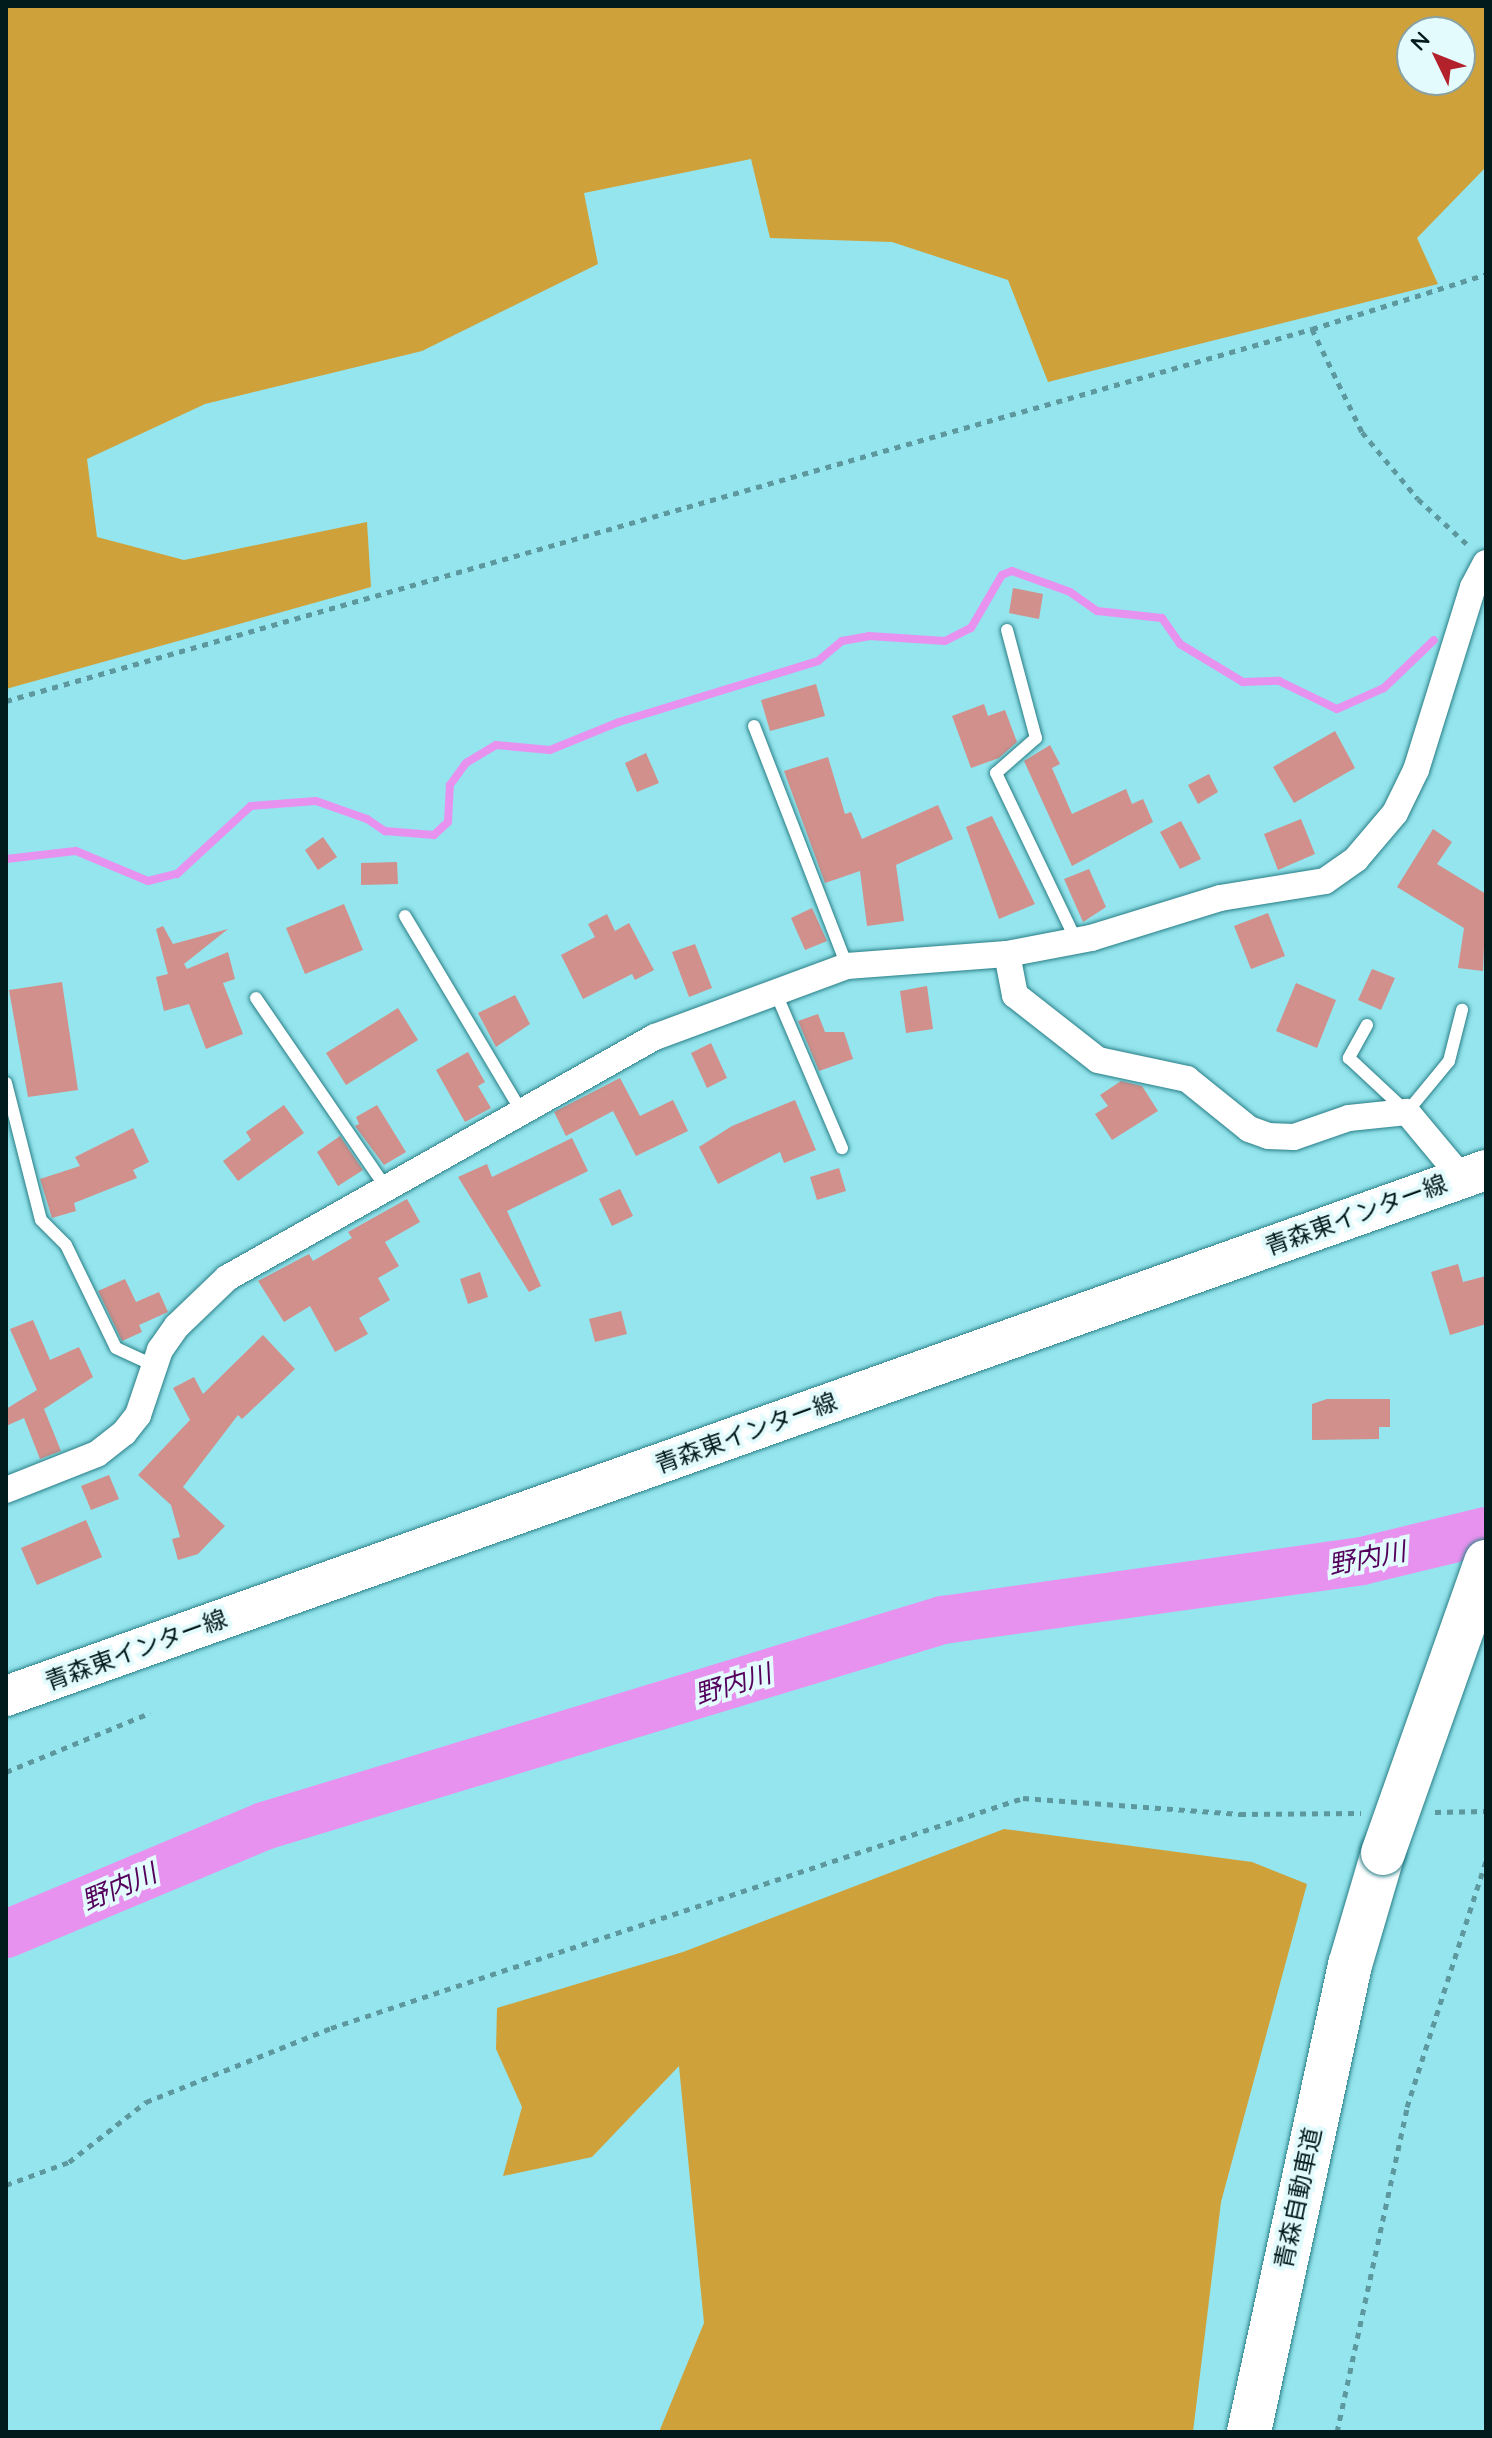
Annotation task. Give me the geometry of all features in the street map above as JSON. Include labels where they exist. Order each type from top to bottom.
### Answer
[{"type":"highway","points":[[1381,1833],[1486,1562]]},
{"type":"highway","name":"青森自動車道","points":[[1249,2432],[1381,1833]]},
{"type":"main road","name":"青森東インター線","points":[[6,1696],[1474,1174]]},
{"type":"street","points":[[6,1490],[97,1454],[124,1433],[138,1415],[155,1366],[177,1326],[227,1278],[655,1037],[847,966],[1007,954],[1076,940],[1220,898],[1325,881],[1356,859],[1395,813],[1416,770],[1480,557]]},
{"type":"street","points":[[1007,954],[1015,995],[1061,1035],[1098,1060],[1187,1079],[1249,1129],[1294,1137],[1349,1118],[1407,1112],[1474,1174]]},
{"type":"lane","points":[[1007,630],[1036,738],[996,773],[1076,940]]},
{"type":"lane","points":[[754,726],[847,966]]},
{"type":"lane","points":[[405,916],[522,1112]]},
{"type":"lane","points":[[775,991],[842,1148]]},
{"type":"lane","points":[[256,998],[386,1188]]},
{"type":"lane","points":[[1367,1025],[1349,1058],[1407,1112],[1449,1061],[1462,1010]]},
{"type":"lane","points":[[6,1083],[41,1220],[66,1245],[116,1348],[155,1366]]},
{"type":"path","points":[[6,701],[1312,329],[1486,274]]},
{"type":"path","points":[[1312,329],[1362,432],[1418,499],[1480,557]]},
{"type":"path","points":[[6,1772],[150,1713]]},
{"type":"path","points":[[6,2185],[69,2162],[146,2102],[331,2028],[1023,1798],[1240,1814],[1381,1833]]},
{"type":"path","points":[[1424,1812],[1486,1811]]},
{"type":"path","points":[[1337,2432],[1407,2107],[1486,1861]]},
{"type":"shaded area","points":[[6,6],[1486,6],[1486,167],[1417,238],[1438,284],[1048,382],[1008,280],[892,242],[770,238],[751,159],[584,193],[598,264],[422,351],[205,404],[87,459],[97,537],[184,560],[367,522],[371,587],[6,689]]},
{"type":"shaded area","points":[[1004,1829],[1252,1862],[1307,1884],[1221,2202],[1193,2432],[659,2432],[704,2323],[679,2066],[592,2157],[503,2176],[522,2107],[496,2049],[497,2008],[683,1952]]},
{"type":"building","points":[[1013,588],[1043,594],[1039,619],[1009,613]]},
{"type":"building","points":[[816,684],[825,716],[770,731],[761,700]]},
{"type":"building","points":[[984,704],[988,716],[1005,710],[1017,742],[999,758],[971,768],[952,716]]},
{"type":"building","points":[[1335,731],[1355,768],[1294,803],[1273,767]]},
{"type":"building","points":[[1050,745],[1060,764],[1052,768],[1072,814],[1126,789],[1132,804],[1143,799],[1153,822],[1072,866],[1024,761]]},
{"type":"building","points":[[646,753],[659,783],[637,792],[625,763]]},
{"type":"building","points":[[828,757],[845,814],[851,812],[862,839],[938,805],[953,839],[896,865],[904,921],[867,926],[860,871],[825,883],[784,771]]},
{"type":"building","points":[[1209,774],[1218,792],[1198,804],[1188,785]]},
{"type":"building","points":[[992,816],[1035,904],[999,919],[966,827]]},
{"type":"building","points":[[1301,819],[1315,854],[1278,870],[1264,834]]},
{"type":"building","points":[[1181,821],[1201,859],[1180,869],[1160,832]]},
{"type":"building","points":[[1433,829],[1452,842],[1437,864],[1486,894],[1483,971],[1458,968],[1464,928],[1397,887]]},
{"type":"building","points":[[323,837],[337,857],[318,870],[305,850]]},
{"type":"building","points":[[397,862],[398,884],[361,885],[361,863]]},
{"type":"building","points":[[1089,869],[1106,907],[1083,922],[1064,879]]},
{"type":"building","points":[[344,904],[363,950],[305,974],[286,928]]},
{"type":"building","points":[[812,908],[827,941],[805,950],[791,918]]},
{"type":"building","points":[[1268,913],[1285,956],[1251,969],[1234,926]]},
{"type":"building","points":[[607,914],[615,931],[629,923],[654,970],[635,980],[632,974],[583,999],[561,955],[595,937],[588,924]]},
{"type":"building","points":[[163,926],[173,944],[228,929],[184,964],[187,969],[228,952],[235,979],[223,983],[243,1034],[206,1049],[189,1004],[164,1011],[156,977],[168,974],[156,929]]},
{"type":"building","points":[[695,944],[712,988],[689,997],[672,952]]},
{"type":"building","points":[[1372,969],[1395,978],[1381,1010],[1358,1000]]},
{"type":"building","points":[[62,982],[78,1090],[28,1097],[9,990]]},
{"type":"building","points":[[1296,983],[1336,1000],[1317,1048],[1276,1031]]},
{"type":"building","points":[[927,986],[933,1029],[906,1033],[900,991]]},
{"type":"building","points":[[515,995],[530,1024],[496,1047],[478,1013]]},
{"type":"building","points":[[398,1008],[418,1040],[346,1085],[326,1053]]},
{"type":"building","points":[[818,1014],[825,1032],[844,1032],[853,1059],[819,1071],[798,1021]]},
{"type":"building","points":[[711,1043],[727,1078],[707,1088],[691,1053]]},
{"type":"building","points":[[468,1052],[485,1082],[478,1086],[491,1108],[465,1122],[436,1070]]},
{"type":"building","points":[[620,1078],[640,1116],[673,1100],[688,1131],[636,1156],[613,1111],[566,1136],[554,1112]]},
{"type":"building","points":[[1121,1081],[1142,1086],[1158,1111],[1112,1140],[1095,1114],[1108,1106],[1100,1095]]},
{"type":"building","points":[[795,1100],[816,1150],[784,1163],[780,1152],[718,1184],[699,1147],[732,1126]]},
{"type":"building","points":[[284,1105],[304,1133],[238,1181],[223,1161],[251,1140],[246,1132]]},
{"type":"building","points":[[377,1105],[406,1152],[384,1165],[355,1126],[359,1124],[356,1117]]},
{"type":"building","points":[[133,1128],[149,1162],[133,1170],[137,1178],[74,1203],[76,1211],[52,1218],[40,1179],[80,1166],[75,1157]]},
{"type":"building","points":[[340,1136],[363,1170],[338,1186],[317,1152]]},
{"type":"building","points":[[572,1138],[588,1171],[507,1211],[541,1286],[529,1292],[458,1177],[487,1164],[492,1177]]},
{"type":"building","points":[[839,1168],[846,1191],[817,1200],[810,1177]]},
{"type":"building","points":[[620,1189],[633,1216],[612,1226],[599,1199]]},
{"type":"building","points":[[407,1199],[420,1222],[385,1242],[399,1266],[378,1278],[390,1300],[359,1318],[368,1334],[335,1352],[310,1306],[284,1322],[258,1281],[309,1254],[313,1261],[352,1238],[348,1232]]},
{"type":"building","points":[[1458,1264],[1463,1282],[1486,1276],[1486,1324],[1450,1335],[1431,1272]]},
{"type":"building","points":[[480,1272],[488,1297],[468,1304],[460,1279]]},
{"type":"building","points":[[125,1279],[136,1302],[159,1292],[168,1312],[139,1325],[142,1332],[122,1341],[98,1291]]},
{"type":"building","points":[[621,1311],[627,1334],[595,1342],[589,1319]]},
{"type":"building","points":[[33,1320],[50,1360],[79,1347],[93,1377],[44,1409],[61,1451],[40,1459],[24,1418],[6,1426],[6,1409],[37,1390],[10,1329]]},
{"type":"building","points":[[263,1335],[295,1369],[242,1419],[238,1415],[183,1487],[225,1526],[198,1554],[178,1560],[172,1539],[180,1537],[171,1505],[138,1475],[190,1420],[173,1388],[194,1377],[203,1394]]},
{"type":"building","points":[[1327,1399],[1390,1399],[1390,1427],[1379,1427],[1379,1439],[1312,1440],[1312,1404]]},
{"type":"building","points":[[109,1475],[119,1499],[91,1510],[81,1486]]},
{"type":"building","points":[[86,1520],[102,1557],[37,1585],[21,1548]]},
{"type":"waterway","points":[[6,859],[76,851],[148,881],[177,874],[251,806],[316,801],[367,819],[385,831],[434,835],[448,822],[450,785],[466,763],[496,745],[550,750],[619,722],[818,661],[842,641],[869,636],[945,641],[971,628],[1002,575],[1012,571],[1070,592],[1097,611],[1162,618],[1180,644],[1243,682],[1279,681],[1337,709],[1384,688],[1434,640]]},
{"type":"waterway","name":"野内川","points":[[6,1934],[264,1826],[943,1620],[1362,1561],[1486,1531]]}]
